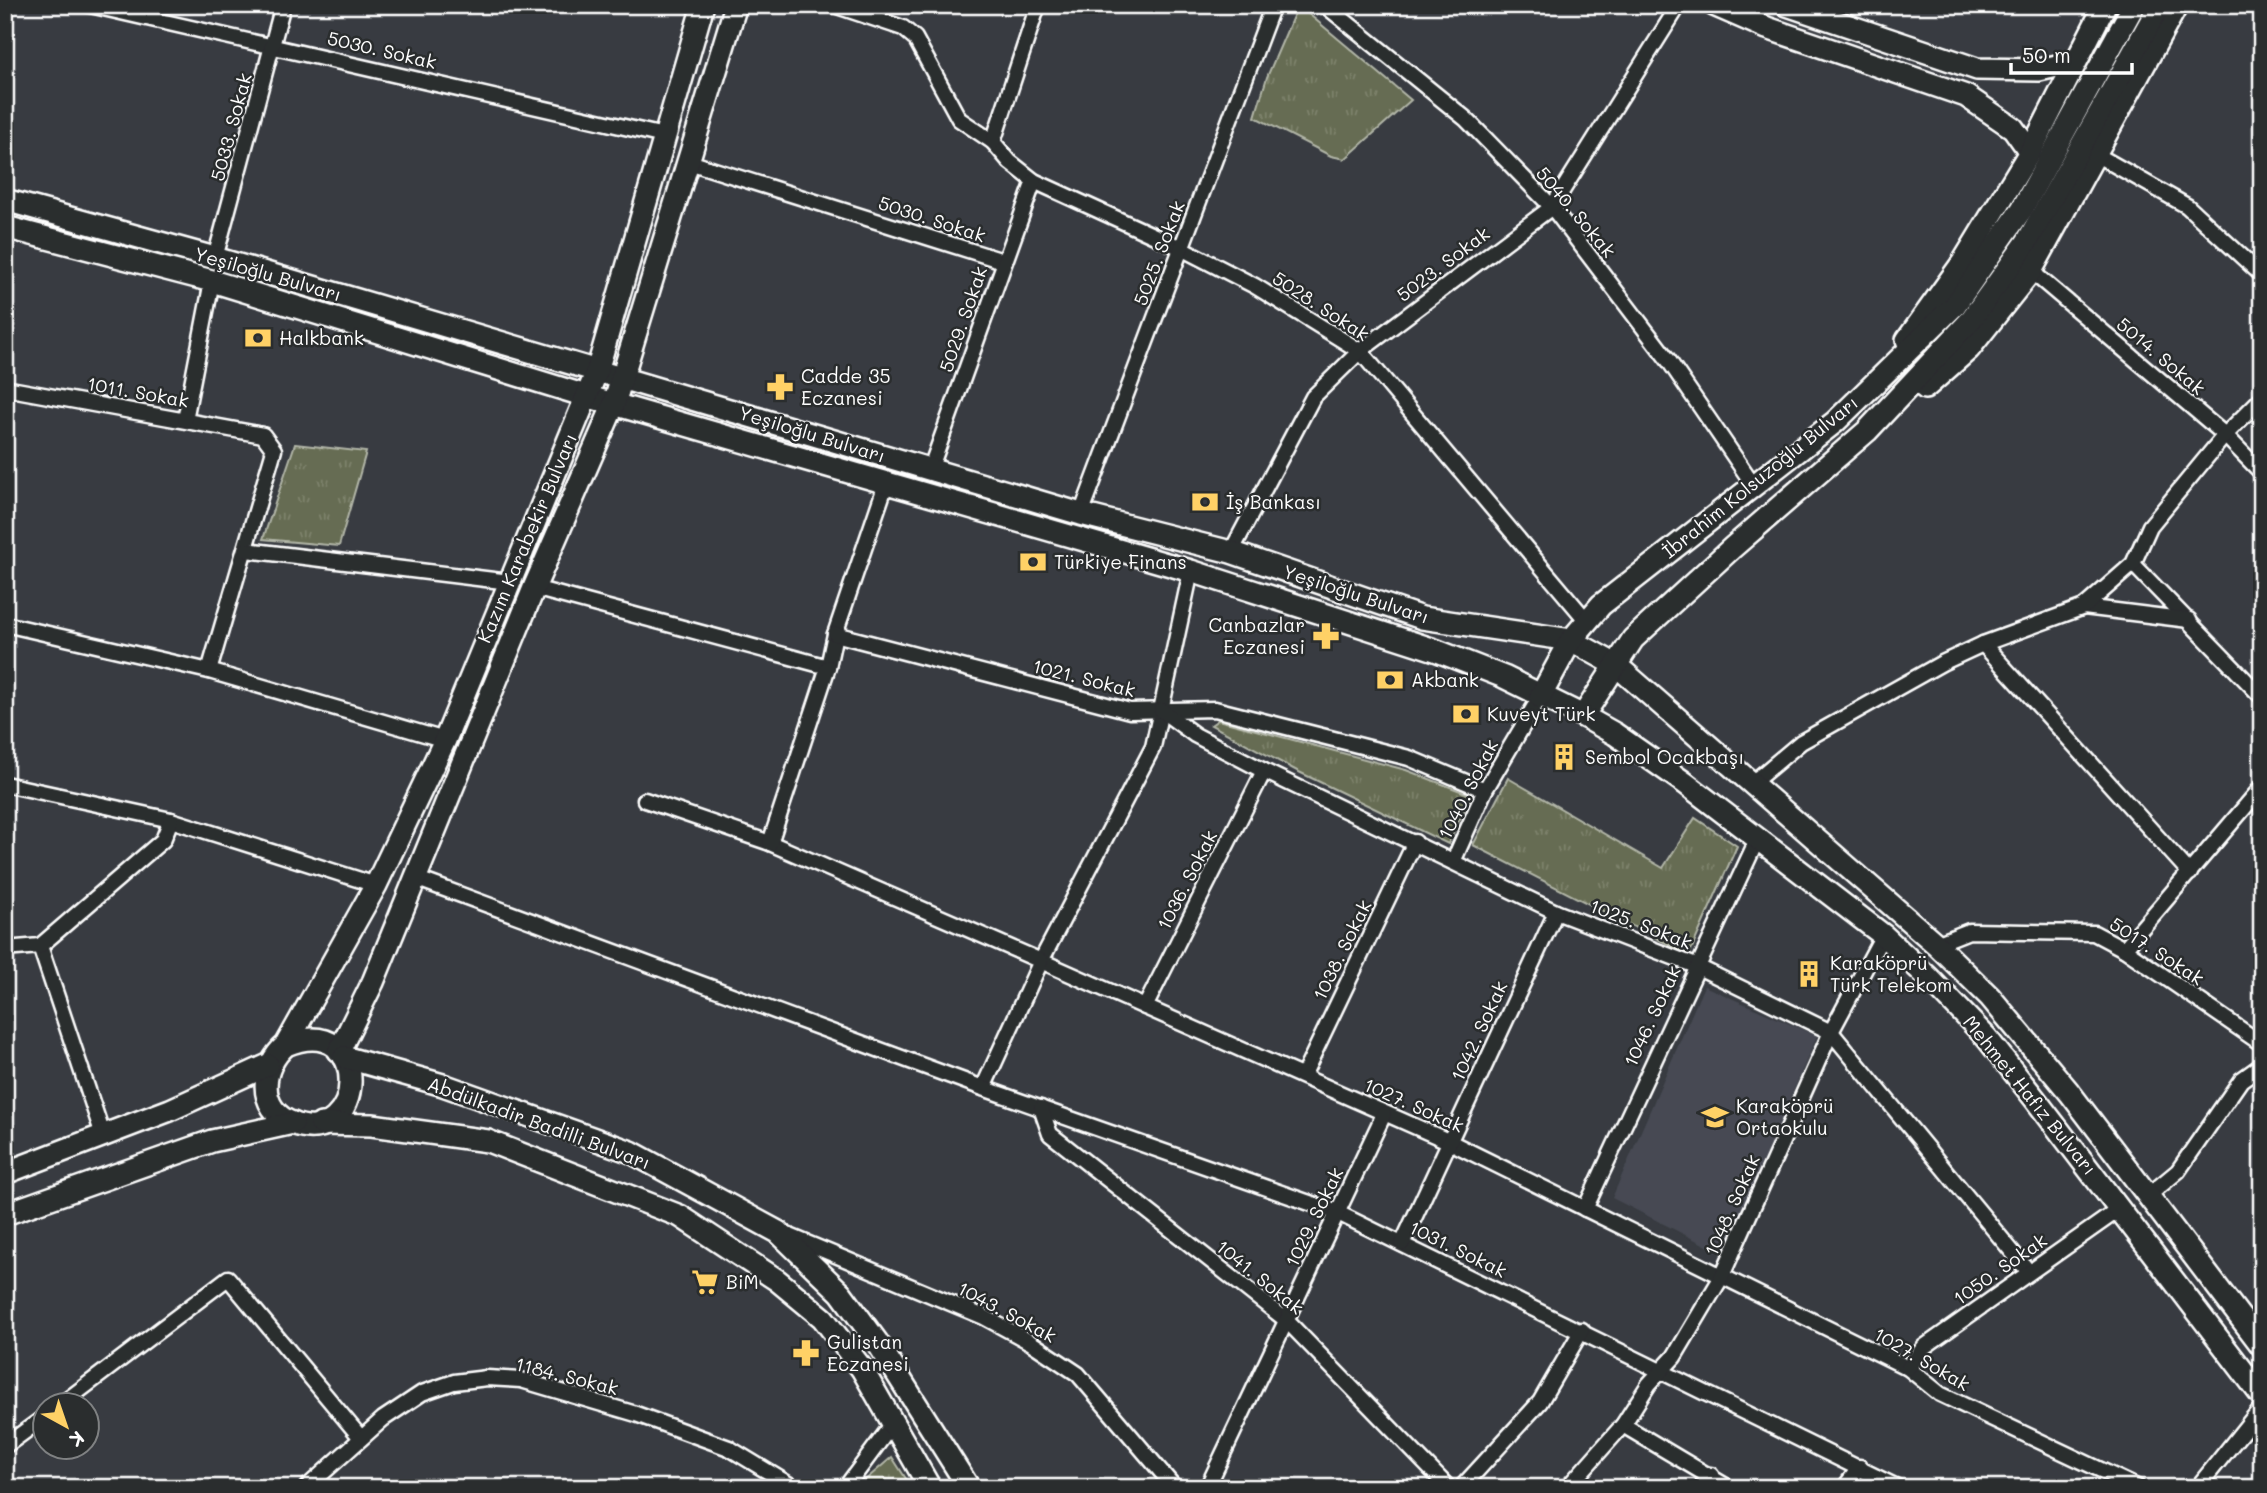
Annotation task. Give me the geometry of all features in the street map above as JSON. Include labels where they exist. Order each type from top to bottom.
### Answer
[{"type":"main road","name":"Kazım Karabekir Bulvarı","points":[[286,1045],[376,885],[445,740],[597,371],[703,5]]},
{"type":"main road","name":"Kazım Karabekir Bulvarı","points":[[342,1054],[534,588],[614,404],[736,5]]},
{"type":"main road","points":[[1714,5],[1767,28],[1966,96],[2013,128],[2030,152]]},
{"type":"main road","points":[[1787,5],[1977,69],[2039,70],[2075,62]]},
{"type":"main road","points":[[1900,360],[1907,338],[1963,262],[2030,152],[2105,5]]},
{"type":"main road","name":"İbrahim Kolsuzoğlu Bulvarı","points":[[1540,697],[1571,640],[1601,605],[1835,422],[1955,305],[2022,209],[2134,5]]},
{"type":"main road","name":"İbrahim Kolsuzoğlu Bulvarı","points":[[1583,716],[1633,639],[1732,548],[1867,431],[1970,321],[2027,243],[2160,5]]},
{"type":"main road","points":[[1867,431],[1923,390],[1969,349],[2031,271],[2177,5]]},
{"type":"main road","name":"Yeşiloğlu Bulvarı","points":[[5,200],[215,258],[1081,514],[1231,552],[1422,618],[1571,640],[1616,665]]},
{"type":"main road","name":"Yeşiloğlu Bulvarı","points":[[5,227],[212,281],[586,396],[887,481],[1191,572],[1435,650],[1504,677],[1583,716]]},
{"type":"main road","name":"Mehmet Hafız Bulvarı","points":[[1616,665],[1936,944],[1990,998],[2070,1093],[2262,1346]]},
{"type":"main road","name":"Mehmet Hafız Bulvarı","points":[[1583,716],[1665,769],[1883,936],[1986,1037],[2121,1208],[2262,1396]]},
{"type":"main road","points":[[5,1173],[170,1110],[268,1065],[286,1045],[313,1039],[342,1054],[352,1077],[351,1092],[345,1106],[335,1118],[321,1124],[293,1123],[212,1141],[5,1214]]},
{"type":"main road","name":"Abdülkadir Badilli Bulvarı","points":[[342,1054],[443,1085],[631,1152],[778,1232],[848,1303],[919,1406],[969,1488]]},
{"type":"main road","points":[[268,1065],[265,1079],[272,1106],[293,1123]]},
{"type":"main road","name":"Abdülkadir Badilli Bulvarı","points":[[321,1124],[372,1125],[488,1141],[680,1216],[777,1280],[823,1318],[862,1369],[930,1488]]},
{"type":"street","name":"5030. Sokak","points":[[90,5],[664,136]]},
{"type":"street","name":"5033. Sokak","points":[[215,258],[283,5]]},
{"type":"street","name":"5028. Sokak","points":[[834,5],[903,28],[915,37],[958,119],[993,142],[1010,162],[1034,181],[1181,248],[1255,286],[1360,351],[1587,621]]},
{"type":"street","points":[[993,142],[1038,5]]},
{"type":"street","name":"5025. Sokak","points":[[1081,514],[1273,5]]},
{"type":"street","name":"5040. Sokak","points":[[1325,5],[1466,119],[1552,207],[1669,361],[1753,484]]},
{"type":"street","name":"5023. Sokak","points":[[1231,552],[1313,397],[1360,351],[1552,207],[1679,5]]},
{"type":"street","points":[[2097,155],[2188,206],[2262,275]]},
{"type":"street","name":"5030. Sokak","points":[[689,162],[1003,261]]},
{"type":"street","name":"5029. Sokak","points":[[930,470],[1034,181]]},
{"type":"street","name":"5014. Sokak","points":[[2031,271],[2225,435],[2262,473]]},
{"type":"street","points":[[185,420],[212,281]]},
{"type":"street","name":"1011. Sokak","points":[[5,387],[263,435],[274,450],[246,550]]},
{"type":"street","points":[[1751,784],[1801,742],[1983,643],[2084,607],[2133,564],[2150,527],[2225,435],[2262,398]]},
{"type":"street","points":[[770,843],[828,667],[835,634],[887,481]]},
{"type":"street","points":[[209,671],[246,550],[510,582]]},
{"type":"street","points":[[2133,564],[2262,697]]},
{"type":"street","points":[[983,1088],[1041,961],[1153,747],[1191,572]]},
{"type":"street","points":[[534,588],[828,667]]},
{"type":"street","points":[[2084,607],[2189,620]]},
{"type":"street","points":[[5,624],[209,671],[445,740]]},
{"type":"street","name":"1021. Sokak","points":[[835,634],[1130,711],[1215,709],[1409,758],[1485,790]]},
{"type":"street","points":[[1983,643],[2190,873]]},
{"type":"street","name":"1040. Sokak","points":[[1452,862],[1485,790],[1540,697]]},
{"type":"street","name":"1025. Sokak","points":[[1161,710],[1195,735],[1264,771],[1556,912],[1696,965],[1831,1032],[2029,1272]]},
{"type":"street","name":"1036. Sokak","points":[[1145,1007],[1264,771]]},
{"type":"street","points":[[5,784],[172,820],[376,885]]},
{"type":"street","points":[[2124,949],[2262,787]]},
{"type":"street","name":"1027. Sokak","points":[[645,800],[770,843],[1448,1141],[1908,1368],[1940,1394],[2139,1488]]},
{"type":"street","points":[[5,948],[40,946],[163,840],[172,820]]},
{"type":"street","name":"1046. Sokak","points":[[1584,1209],[1757,839]]},
{"type":"street","name":"1038. Sokak","points":[[1303,1076],[1415,842]]},
{"type":"street","name":"1031. Sokak","points":[[415,878],[983,1088],[1338,1213],[1899,1488]]},
{"type":"street","name":"1042. Sokak","points":[[1402,1244],[1556,912]]},
{"type":"street","name":"5017. Sokak","points":[[1936,944],[1969,931],[2094,933],[2124,949],[2262,1044]]},
{"type":"street","name":"1048. Sokak","points":[[1567,1488],[1623,1425],[1674,1357],[1721,1278],[1831,1032],[1883,936]]},
{"type":"street","points":[[40,946],[103,1135]]},
{"type":"street","points":[[2149,1195],[2179,1171],[2241,1080],[2262,1065]]},
{"type":"street","name":"1041. Sokak","points":[[1041,1108],[1050,1134],[1286,1320],[1449,1488]]},
{"type":"street","name":"1029. Sokak","points":[[1208,1488],[1384,1114]]},
{"type":"street","name":"1050. Sokak","points":[[1908,1368],[1924,1347],[2121,1208]]},
{"type":"street","name":"1043. Sokak","points":[[778,1232],[984,1317],[1030,1342],[1078,1374],[1175,1488]]},
{"type":"street","points":[[76,1392],[228,1278],[361,1438]]},
{"type":"street","points":[[1461,1488],[1540,1402],[1582,1331]]},
{"type":"street","name":"1184. Sokak","points":[[306,1488],[383,1419],[422,1393],[454,1382],[487,1378],[521,1380],[636,1414],[729,1448],[795,1488]]},
{"type":"street","points":[[2197,1488],[2262,1407]]},
{"type":"street","points":[[845,1488],[894,1422]]},
{"type":"street","points":[[1623,1425],[1729,1488]]},
{"type":"street","points":[[5,1446],[32,1426]]},
{"type":"street","points":[[1844,1488],[1860,1467]]},
{"type":"street","points":[[1700,1488],[1711,1475]]},
{"type":"shaded area","name":"Karaköprü Ortaokulu","points":[[1704,986],[1817,1036],[1723,1254],[1612,1198]]},
{"type":"green space","points":[[1298,5],[1411,100],[1345,159],[1331,156],[1255,117],[1267,77]]},
{"type":"green space","points":[[295,444],[366,452],[339,546],[263,539]]},
{"type":"green space","points":[[1218,720],[1406,770],[1471,795],[1448,844],[1299,772],[1211,725]]},
{"type":"green space","points":[[1508,778],[1663,868],[1695,818],[1737,846],[1689,955],[1473,845]]},
{"type":"green space","points":[[892,1457],[912,1488],[856,1488]]},
{"type":"place","name":"Halkbank","points":[[258,338]]},
{"type":"place","name":"Cadde 35 Eczanesi","points":[[780,387]]},
{"type":"place","name":"İş Bankası","points":[[1205,502]]},
{"type":"place","name":"Türkiye Finans","points":[[1033,562]]},
{"type":"place","name":"Canbazlar Eczanesi","points":[[1326,636]]},
{"type":"place","name":"Akbank","points":[[1390,680]]},
{"type":"place","name":"Kuveyt Türk","points":[[1466,714]]},
{"type":"place","name":"Sembol Ocakbaşı","points":[[1564,757]]},
{"type":"place","name":"Karaköprü Türk Telekom","points":[[1809,974]]},
{"type":"place","name":"Karaköprü Ortaokulu","points":[[1715,1117]]},
{"type":"place","name":"BiM","points":[[705,1282]]},
{"type":"place","name":"Gulistan Eczanesi","points":[[806,1353]]}]
